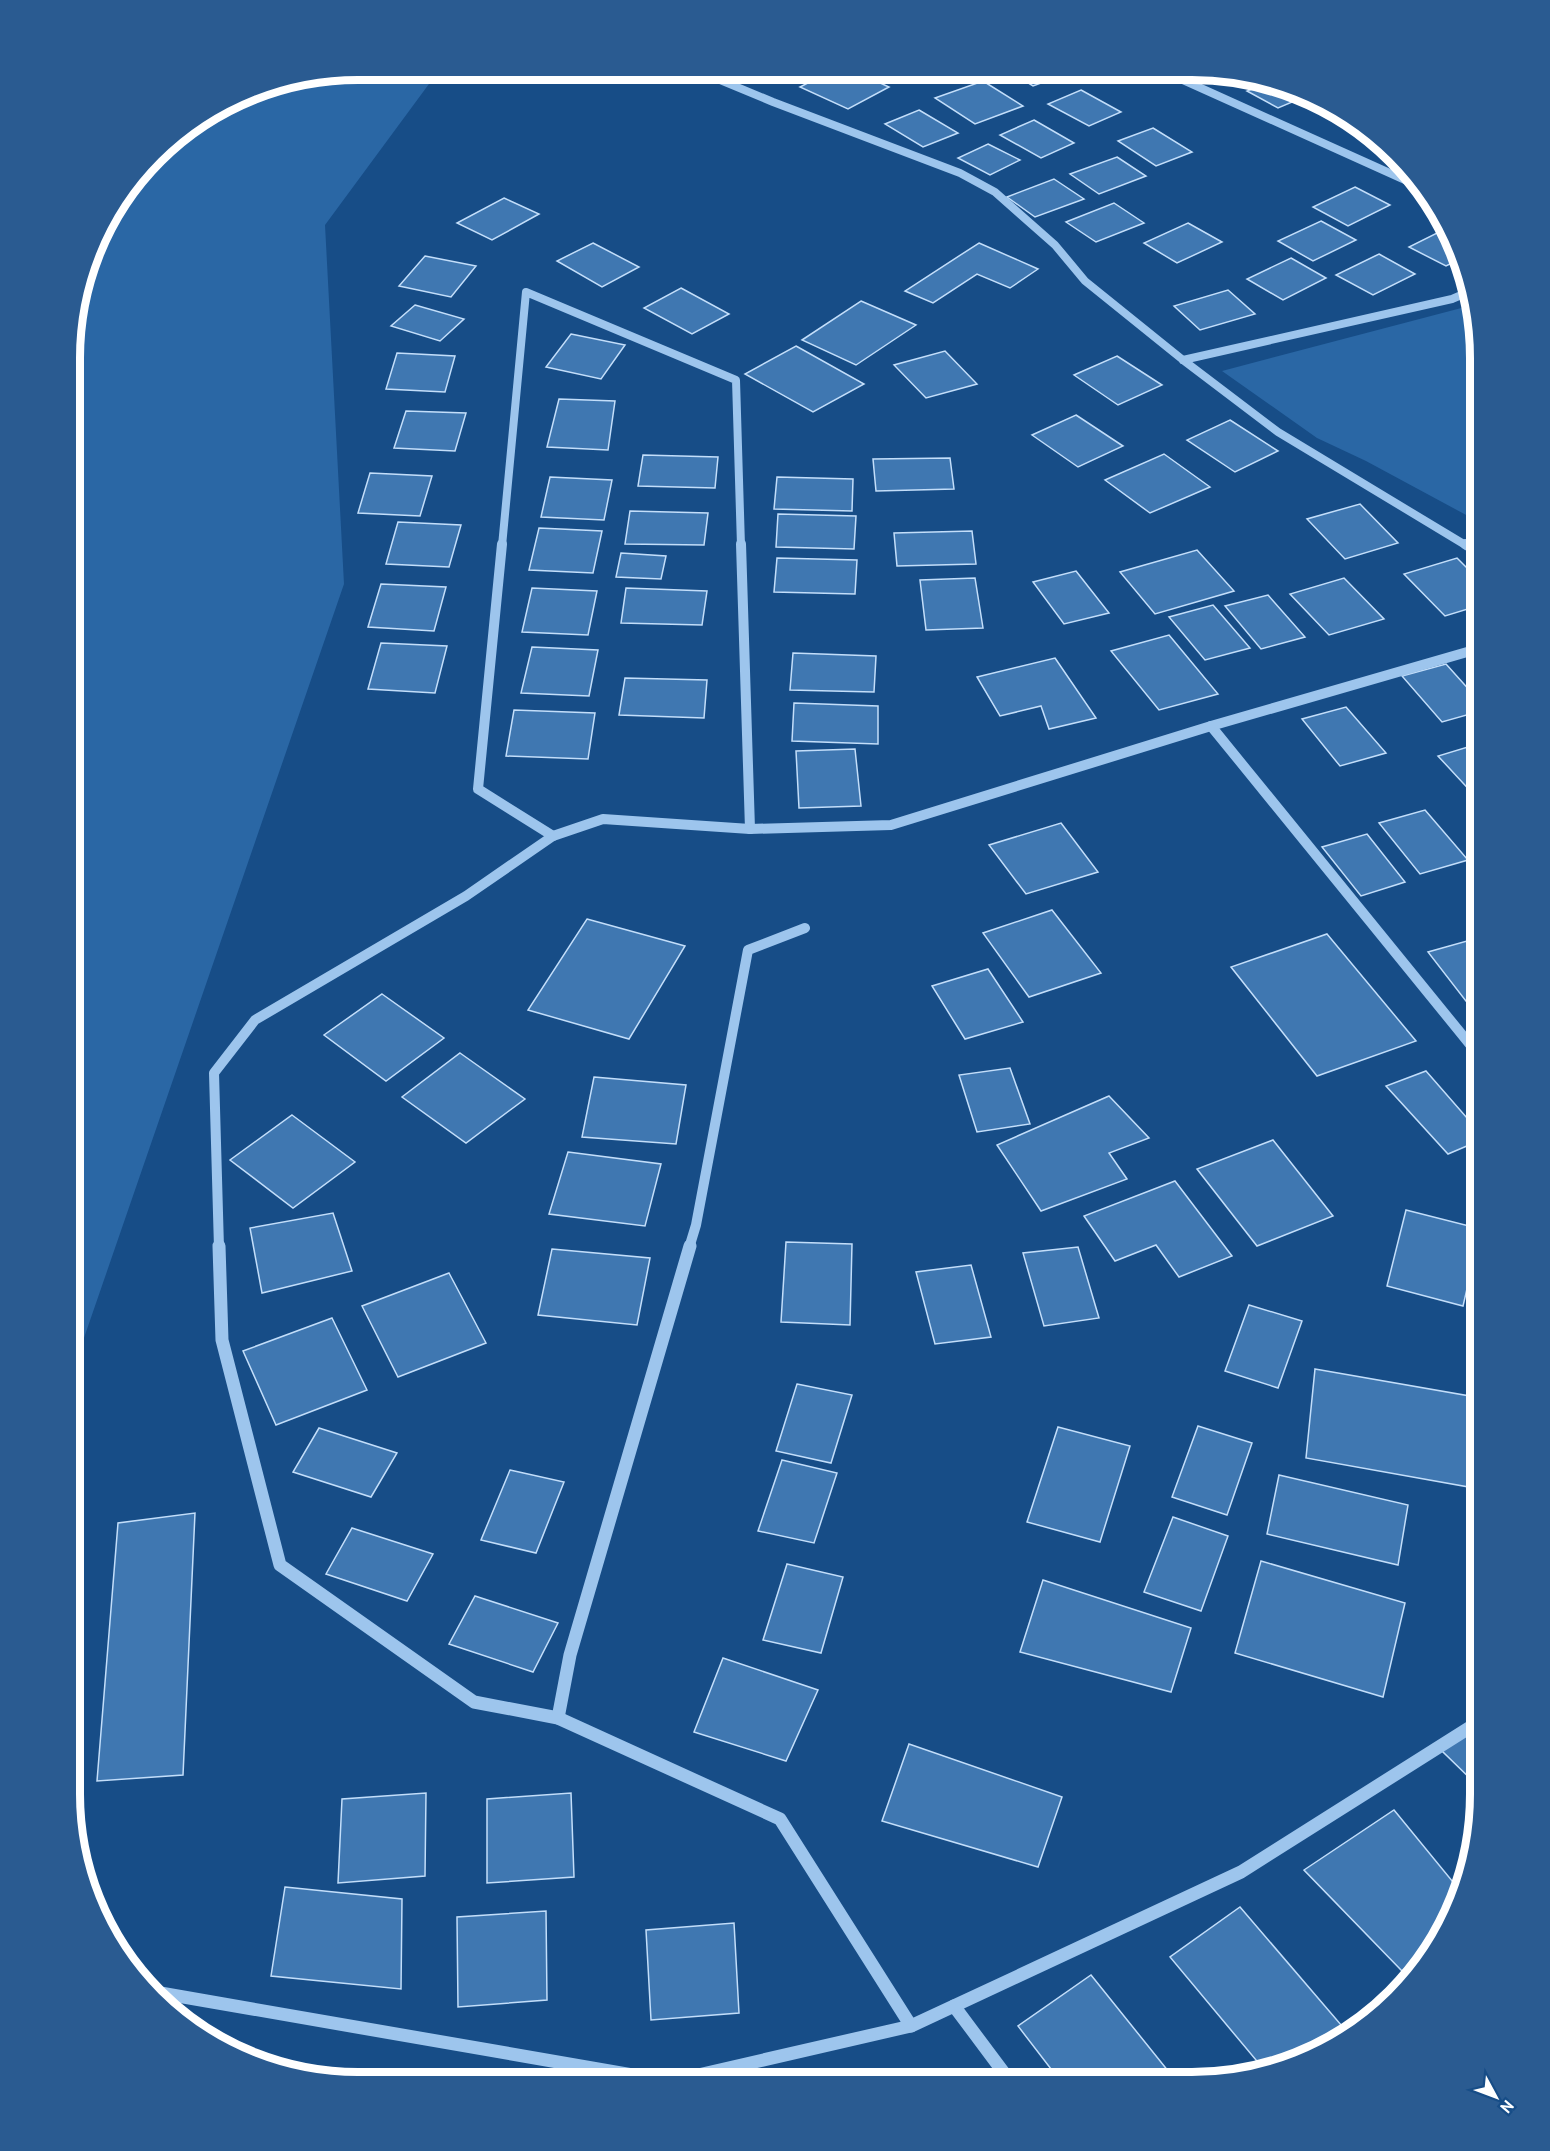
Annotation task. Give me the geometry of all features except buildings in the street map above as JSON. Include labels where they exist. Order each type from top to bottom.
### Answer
[{"type":"street","points":[[720,80],[960,173],[995,192],[1055,245],[1085,281],[1183,360],[1278,432],[1470,547]]},
{"type":"street","points":[[1183,80],[1407,181]]},
{"type":"street","points":[[553,837],[478,789],[526,292],[736,380],[750,829]]},
{"type":"street","points":[[1183,360],[1452,299],[1463,294]]},
{"type":"street","points":[[911,2026],[780,1820],[558,1718],[474,1702],[280,1566],[222,1340],[214,1073],[255,1020],[466,896],[553,837],[603,819],[750,829],[891,825],[1211,726],[1470,651]]},
{"type":"street","points":[[1211,726],[1470,1044]]},
{"type":"street","points":[[558,1718],[570,1655],[696,1226],[748,950],[805,928]]},
{"type":"street","points":[[707,2072],[911,2026],[1241,1872],[1470,1727]]},
{"type":"street","points":[[165,1994],[317,2022],[619,2072]]},
{"type":"street","points":[[954,2006],[1003,2072]]},
{"type":"shaded area","points":[[340,80],[432,80],[325,225],[344,584],[80,1350],[80,340],[89,286],[108,235],[126,203],[161,161],[203,126],[235,108],[268,94],[303,85]]},
{"type":"shaded area","points":[[1466,307],[1470,340],[1470,517],[1366,461],[1317,438],[1222,371]]}]
